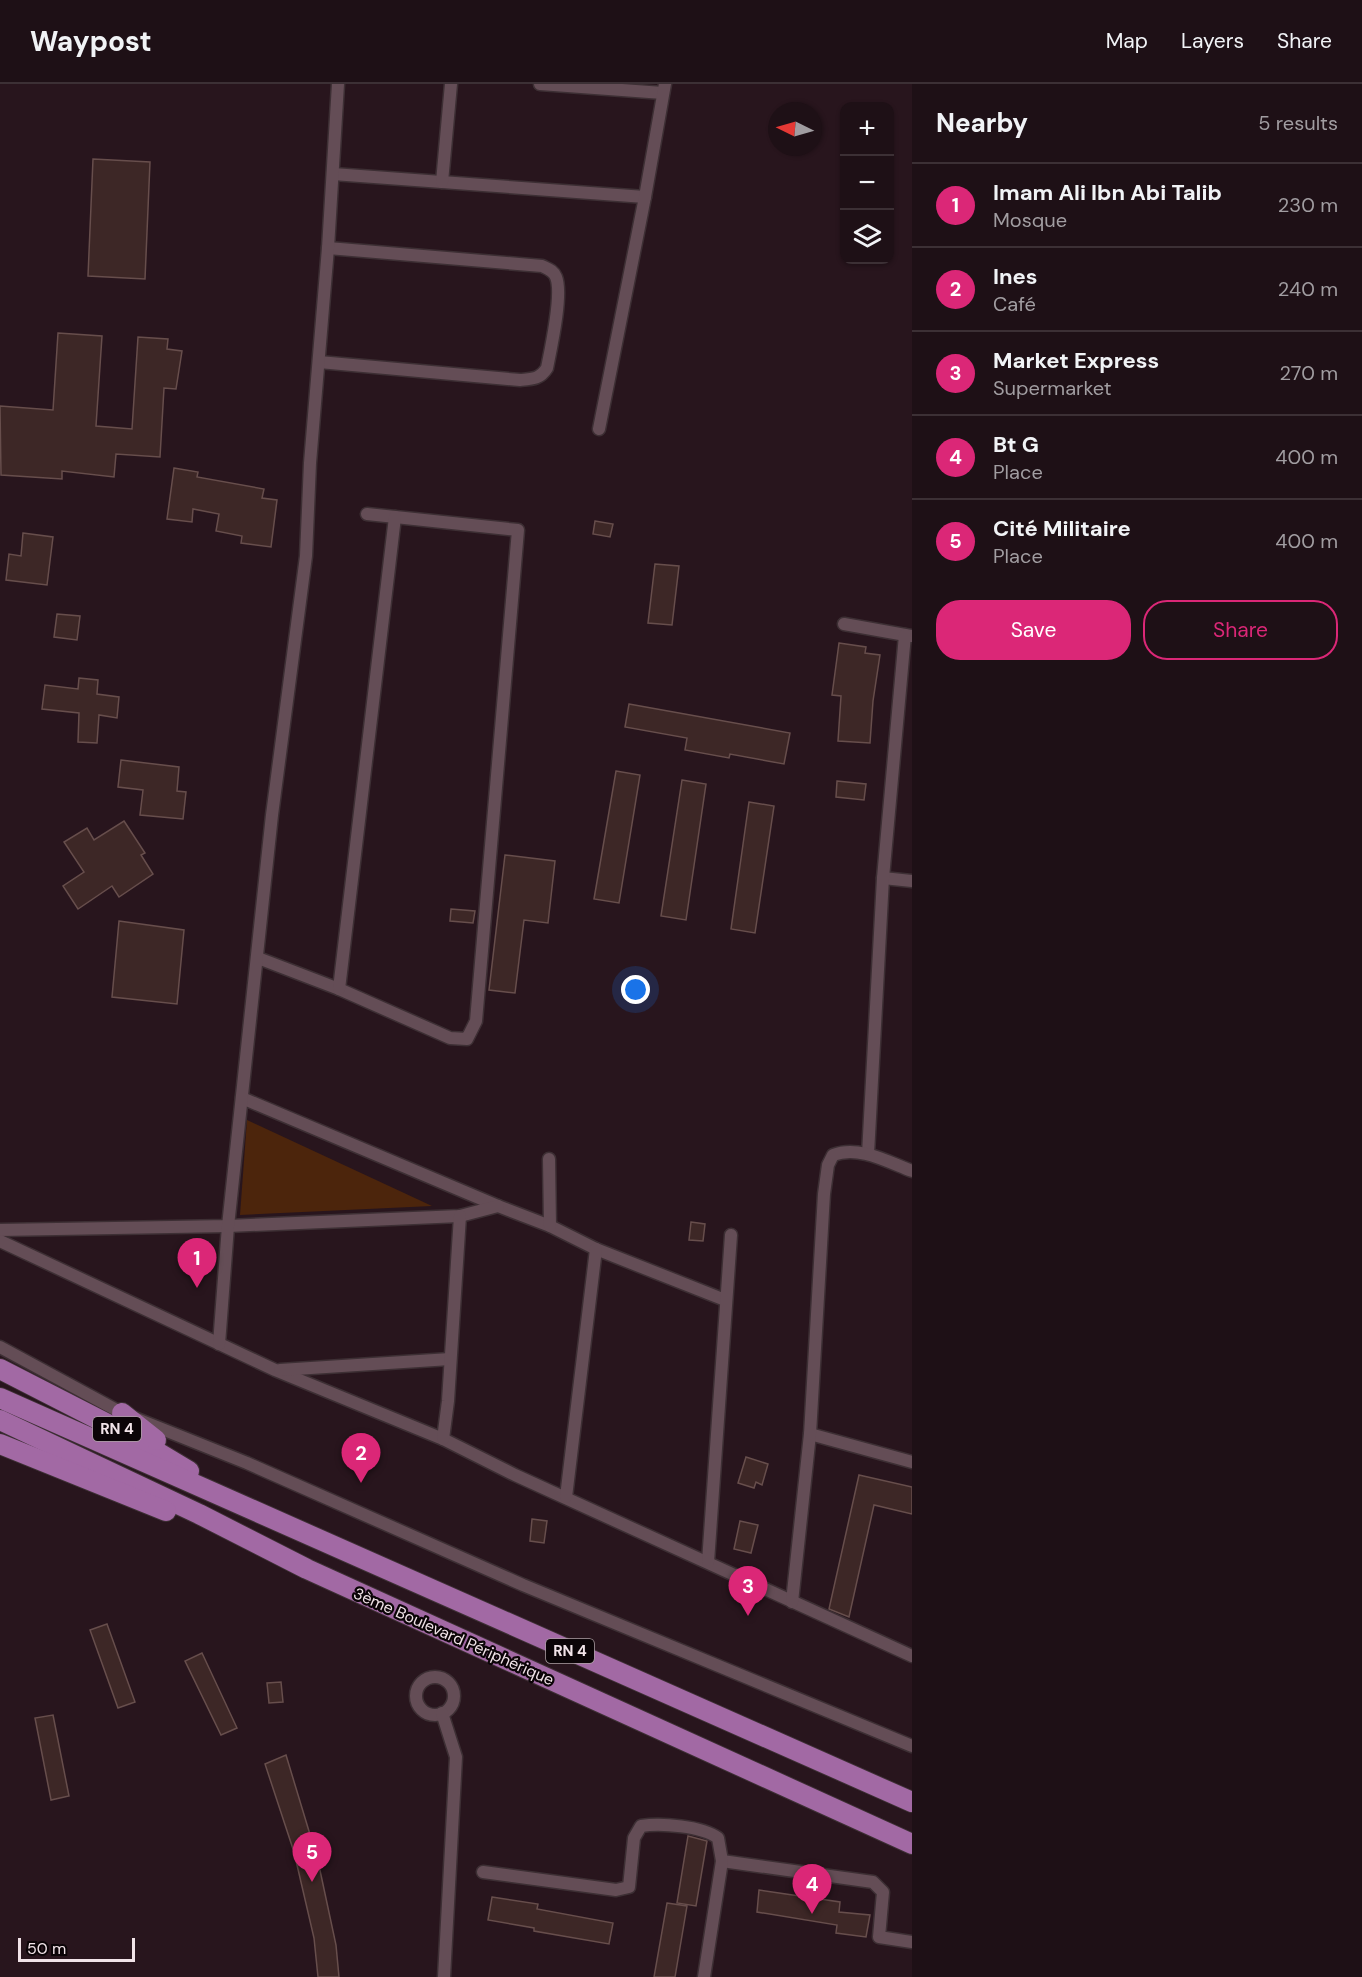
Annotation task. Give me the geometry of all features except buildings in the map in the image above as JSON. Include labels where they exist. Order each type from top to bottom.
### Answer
[{"type":"highway","name":"RN 4","points":[[0,1369],[129,1435],[183,1467],[228,1499]]},
{"type":"highway","name":"3ème Boulevard Périphérique","points":[[0,1398],[912,1802]]},
{"type":"highway","points":[[122,1413],[154,1438],[183,1467]]},
{"type":"highway","name":"3ème Boulevard Périphérique","points":[[0,1420],[200,1514],[307,1569],[912,1844]]},
{"type":"highway","name":"RN 4","points":[[0,1444],[307,1569]]},
{"type":"street","points":[[219,1344],[228,1226],[284,714],[306,556],[310,463],[328,248],[338,84]]},
{"type":"street","points":[[442,183],[451,84]]},
{"type":"street","points":[[540,84],[664,89],[645,197],[598,429]]},
{"type":"street","points":[[333,174],[645,197]]},
{"type":"street","points":[[319,362],[508,379],[534,379],[542,376],[547,368],[558,295],[557,279],[552,270],[542,266],[328,248]]},
{"type":"street","points":[[258,958],[339,989],[450,1038],[467,1039],[476,1022],[518,530],[367,514]]},
{"type":"street","points":[[339,989],[395,517]]},
{"type":"street","points":[[844,624],[909,636],[883,878],[868,1154]]},
{"type":"street","points":[[883,878],[912,881]]},
{"type":"street","points":[[243,1098],[550,1226],[596,1249],[725,1300]]},
{"type":"street","points":[[792,1602],[810,1434],[824,1194],[828,1165],[833,1155],[839,1153],[868,1154],[912,1171]]},
{"type":"street","points":[[549,1159],[550,1226]]},
{"type":"street","points":[[0,1230],[228,1226],[460,1216],[498,1206]]},
{"type":"street","points":[[443,1439],[448,1401],[460,1216]]},
{"type":"street","points":[[708,1562],[730,1235]]},
{"type":"street","points":[[0,1241],[275,1370],[443,1439],[515,1475],[912,1656]]},
{"type":"street","points":[[566,1497],[596,1249]]},
{"type":"street","points":[[0,1347],[122,1413],[247,1463],[523,1585],[912,1746]]},
{"type":"street","points":[[275,1370],[450,1359]]},
{"type":"street","points":[[810,1434],[912,1462]]},
{"type":"street","points":[[442,1713],[456,1758],[444,1977]]},
{"type":"street","points":[[483,1872],[616,1890],[629,1887],[634,1838],[641,1826],[655,1824],[709,1831],[718,1838],[722,1861],[704,1977]]},
{"type":"street","points":[[722,1861],[873,1882],[883,1892],[879,1937],[912,1942]]},
{"type":"shaded area","points":[[247,1120],[432,1206],[240,1215]]},
{"type":"place","name":"Imam Ali Ibn Abi Talib","points":[[197,1288]]},
{"type":"place","name":"Ines","points":[[361,1483]]},
{"type":"place","name":"Market Express","points":[[748,1616]]},
{"type":"place","name":"Cité Militaire","points":[[312,1882]]},
{"type":"place","name":"Bt G","points":[[812,1914]]}]
